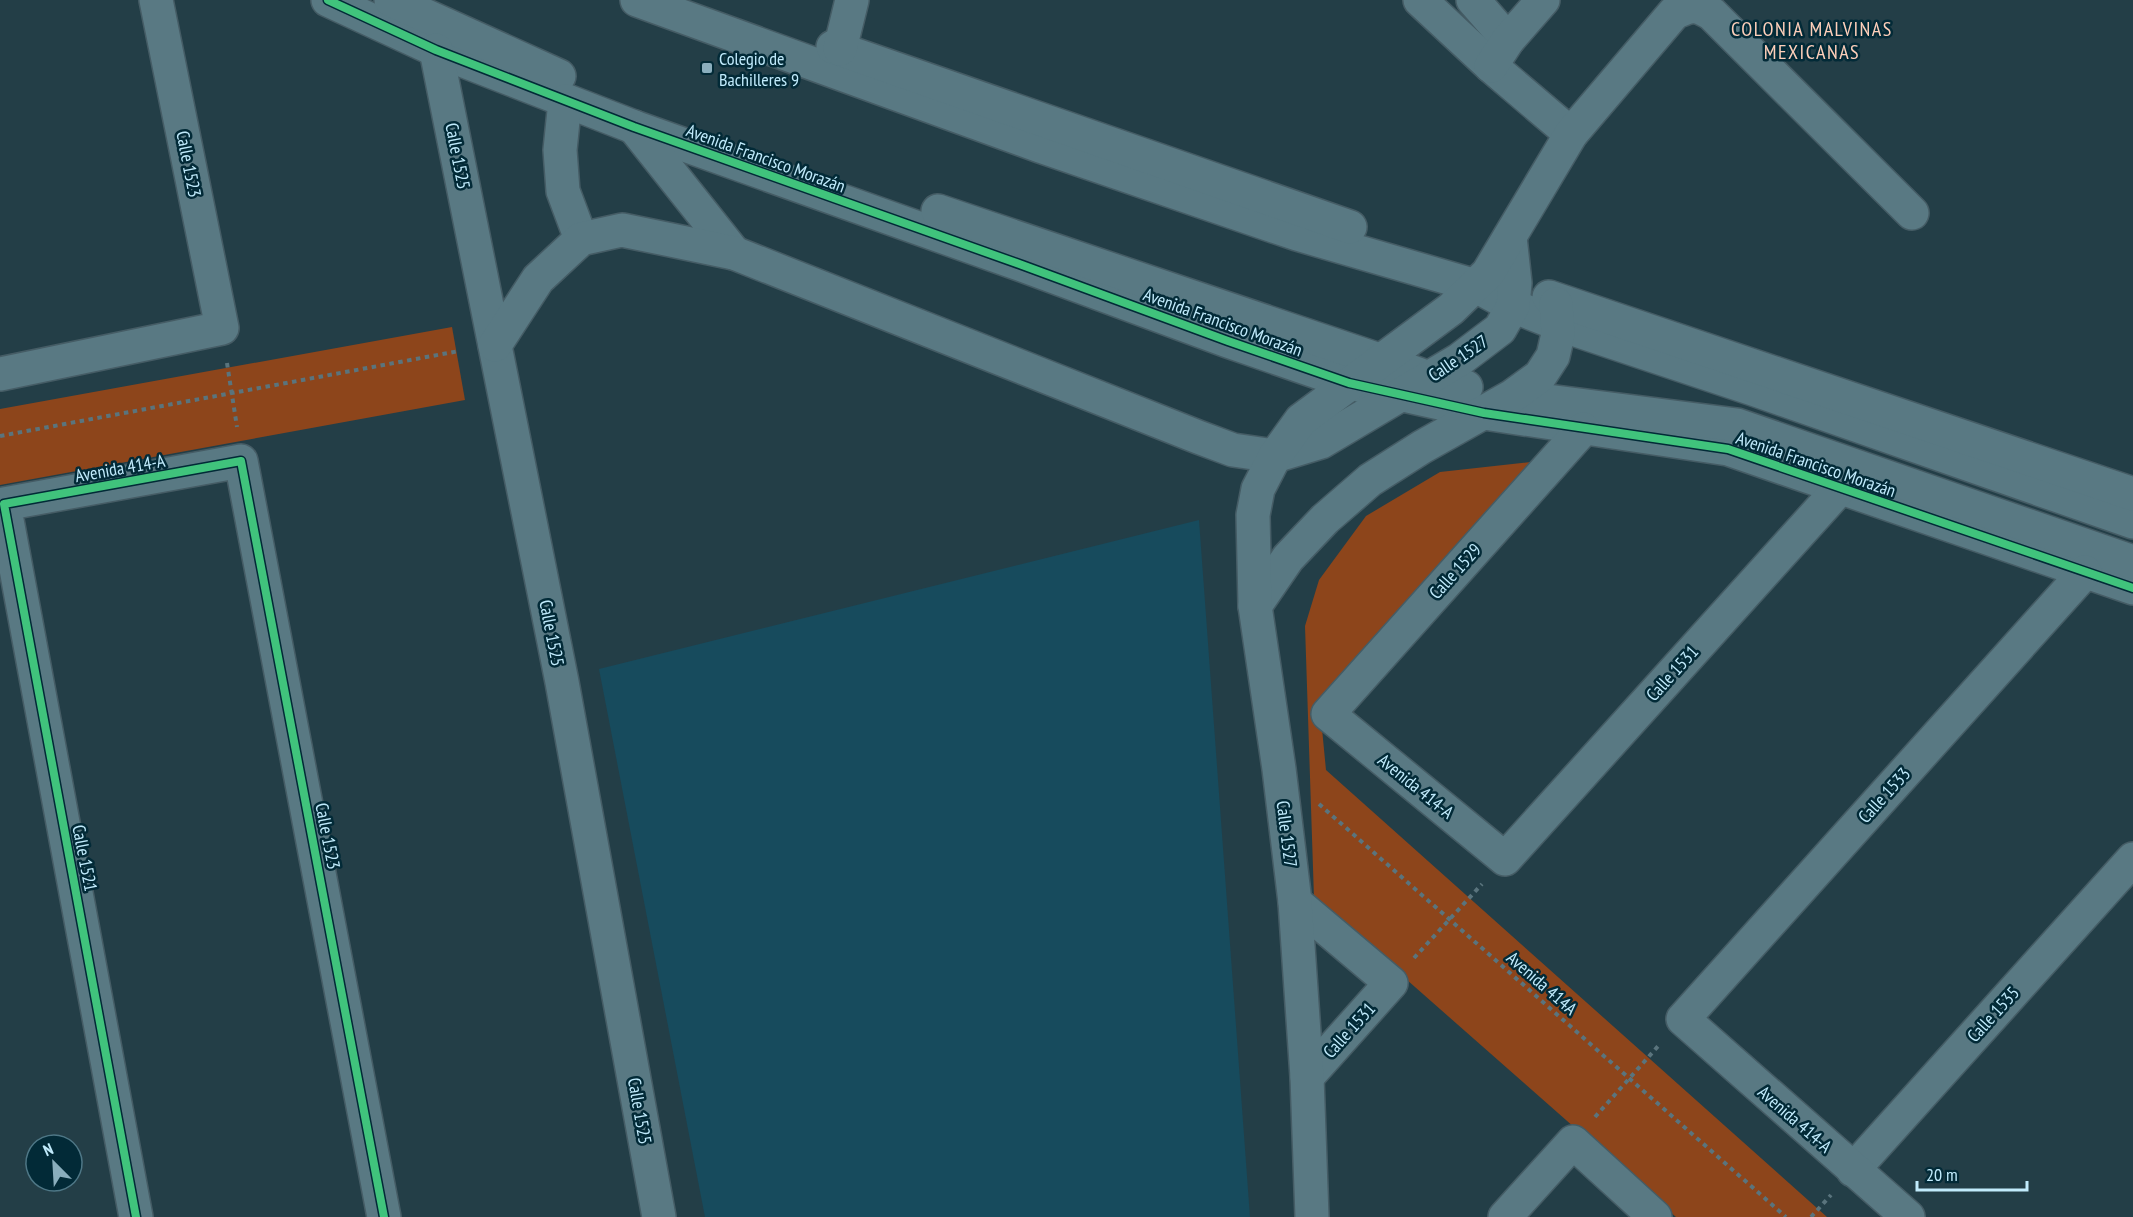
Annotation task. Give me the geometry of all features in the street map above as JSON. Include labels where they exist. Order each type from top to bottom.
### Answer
[{"type":"street","name":"Calle 1523","points":[[156,0],[222,328]]},
{"type":"street","name":"Avenida Francisco Morazán","points":[[328,0],[436,51],[634,127],[1349,383],[1400,395],[1498,405],[1583,429],[1728,449],[2133,588]]},
{"type":"street","points":[[391,0],[435,22],[641,112],[1382,361],[1498,405],[1737,425],[2133,562]]},
{"type":"street","points":[[637,0],[1040,146],[1297,234],[1498,287]]},
{"type":"street","points":[[698,0],[1318,217],[1753,389],[2133,522]]},
{"type":"street","points":[[840,50],[852,0]]},
{"type":"street","points":[[1420,0],[1499,53],[1571,134]]},
{"type":"street","points":[[1473,0],[1499,53]]},
{"type":"street","points":[[1499,53],[1543,0]]},
{"type":"street","points":[[1498,287],[1509,237],[1571,134],[1674,13],[1688,7],[1700,6],[1712,15],[1911,213]]},
{"type":"street","name":"Calle 1525","points":[[436,51],[562,682],[659,1217]]},
{"type":"street","points":[[565,101],[560,150],[563,191],[581,239]]},
{"type":"street","points":[[634,127],[734,253]]},
{"type":"street","points":[[495,345],[538,279],[581,239],[622,230],[734,253],[1233,450],[1275,456]]},
{"type":"street","name":"Calle 1527","points":[[1275,456],[1321,442],[1459,360],[1500,329],[1498,287],[1451,309],[1300,420],[1275,456],[1258,489],[1253,515],[1255,606],[1296,902],[1307,1077],[1312,1217]]},
{"type":"street","points":[[1255,606],[1288,558],[1324,519],[1363,486],[1422,447],[1498,405],[1540,376],[1553,356],[1558,334],[1557,312]]},
{"type":"street","points":[[1557,312],[2133,494]]},
{"type":"street","points":[[0,374],[222,328]]},
{"type":"street","name":"Calle 1529","points":[[1328,714],[1583,429]]},
{"type":"street","name":"Calle 1523","points":[[242,460],[384,1217]]},
{"type":"street","name":"Avenida 414-A","points":[[4,504],[242,460]]},
{"type":"street","name":"Calle 1531","points":[[1505,859],[1840,488]]},
{"type":"street","name":"Calle 1521","points":[[4,504],[136,1217]]},
{"type":"street","name":"Calle 1533","points":[[1683,1019],[2085,572]]},
{"type":"street","name":"Avenida 414-A","points":[[1328,714],[1505,859]]},
{"type":"street","name":"Calle 1535","points":[[1853,1170],[2133,859]]},
{"type":"street","points":[[1296,902],[1391,983]]},
{"type":"street","name":"Calle 1531","points":[[1307,1077],[1391,983]]},
{"type":"street","name":"Avenida 414-A","points":[[1683,1019],[1908,1217]]},
{"type":"street","points":[[1505,1217],[1573,1142],[1655,1217]]},
{"type":"path","points":[[222,328],[242,460]]},
{"type":"path","points":[[0,436],[495,345]]},
{"type":"path","points":[[1391,983],[1505,859]]},
{"type":"path","points":[[1573,1142],[1683,1019]]},
{"type":"shaded area","points":[[452,327],[465,400],[0,485],[0,409]]},
{"type":"shaded area","points":[[1540,461],[1320,708],[1326,770],[1827,1217],[1676,1217],[1314,898],[1305,626],[1319,580],[1366,516],[1440,472]]},
{"type":"shaded area","points":[[1199,520],[1250,1217],[705,1217],[599,669]]},
{"type":"cycle path","points":[[328,0],[436,50],[634,127],[1349,383],[1484,413],[1728,449],[2133,588]]},
{"type":"cycle path","points":[[136,1217],[4,504],[241,461],[384,1217]]},
{"type":"place","name":"Colegio de Bachilleres 9","points":[[707,68]]},
{"type":"district","name":"COLONIA MALVINAS MEXICANAS","points":[[1812,40]]}]
